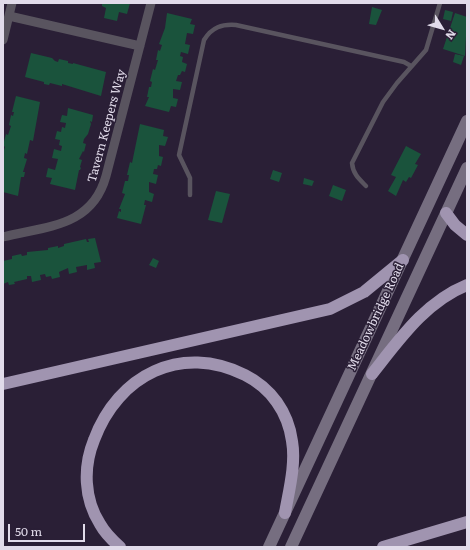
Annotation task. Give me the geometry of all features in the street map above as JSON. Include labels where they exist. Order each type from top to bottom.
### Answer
[{"type":"highway","points":[[446,213],[459,229],[467,235]]},
{"type":"highway","points":[[3,384],[330,309],[364,292],[403,260]]},
{"type":"highway","points":[[372,374],[410,328],[431,306],[452,292],[467,285]]},
{"type":"highway","points":[[120,547],[100,524],[88,495],[87,465],[91,447],[106,414],[127,389],[152,372],[178,364],[199,362],[230,368],[261,385],[277,402],[288,422],[293,442],[293,462],[285,513]]},
{"type":"highway","points":[[452,527],[467,518]]},
{"type":"highway","points":[[383,547],[467,522]]},
{"type":"main road","name":"Meadowbridge Road","points":[[269,547],[467,121]]},
{"type":"main road","name":"Meadowbridge Road","points":[[291,547],[467,168]]},
{"type":"street","points":[[3,40],[12,3]]},
{"type":"street","name":"Tavern Keepers Way","points":[[3,237],[73,219],[94,204],[104,186],[151,3]]},
{"type":"street","points":[[9,16],[140,46]]},
{"type":"lane","points":[[366,186],[356,176],[352,163],[383,102],[411,66],[426,50],[440,3]]},
{"type":"lane","points":[[190,195],[190,178],[180,155],[204,40],[212,30],[217,27],[222,25],[236,25],[404,62],[411,66]]},
{"type":"building","points":[[102,3],[130,3],[127,14],[119,12],[117,21],[104,18],[106,8],[102,6]]},
{"type":"building","points":[[372,7],[382,10],[376,25],[369,24]]},
{"type":"building","points":[[445,10],[453,12],[451,21],[443,19]]},
{"type":"building","points":[[167,13],[192,19],[190,24],[195,25],[193,34],[187,33],[185,44],[190,45],[188,54],[181,52],[180,56],[183,57],[182,62],[187,64],[185,72],[182,71],[180,75],[178,75],[176,81],[182,82],[180,90],[173,89],[173,98],[178,99],[176,107],[171,106],[169,112],[145,106],[149,97],[147,97],[149,87],[151,87],[152,82],[150,81],[153,69],[155,70],[158,60],[156,60],[158,50],[160,51],[162,45],[159,44],[165,28]]},
{"type":"building","points":[[455,13],[467,17],[465,56],[443,49]]},
{"type":"building","points":[[31,53],[52,58],[58,62],[59,59],[68,61],[68,63],[106,72],[101,96],[62,84],[62,86],[50,83],[49,85],[44,84],[44,82],[25,77]]},
{"type":"building","points":[[455,54],[464,56],[461,65],[453,62]]},
{"type":"building","points":[[16,96],[40,102],[33,141],[30,140],[27,154],[25,153],[24,158],[27,159],[23,172],[25,172],[24,177],[21,177],[18,196],[3,192],[3,153],[5,147],[3,145],[6,134],[8,135],[11,126],[9,125],[11,115],[13,116],[14,112],[12,112]]},
{"type":"building","points":[[68,108],[93,115],[92,122],[90,121],[91,124],[88,134],[83,143],[86,144],[84,152],[83,151],[79,159],[82,160],[81,168],[79,170],[75,190],[50,184],[52,178],[46,177],[48,168],[55,170],[58,159],[52,158],[54,149],[61,151],[62,146],[59,145],[60,140],[55,139],[57,131],[61,132],[62,127],[65,128],[66,123],[60,122],[62,115],[67,116]]},
{"type":"building","points":[[140,124],[164,130],[163,136],[168,137],[165,146],[159,145],[159,156],[163,157],[161,166],[158,165],[157,169],[154,169],[153,174],[158,175],[156,184],[149,182],[149,192],[154,194],[152,202],[145,200],[144,205],[146,205],[141,224],[117,218],[119,211],[121,212],[121,209],[119,209],[125,194],[122,193],[125,181],[128,181],[129,175],[127,175],[130,162],[132,163]]},
{"type":"building","points":[[406,146],[421,154],[415,164],[418,165],[411,178],[409,177],[406,182],[403,180],[396,196],[388,191],[396,177],[391,175]]},
{"type":"building","points":[[273,170],[282,173],[279,182],[270,179]]},
{"type":"building","points":[[304,178],[314,181],[312,186],[303,184]]},
{"type":"building","points":[[333,185],[346,190],[342,201],[329,196]]},
{"type":"building","points":[[216,191],[230,194],[222,223],[208,220]]},
{"type":"building","points":[[95,238],[101,262],[94,263],[95,268],[87,270],[87,265],[76,267],[77,272],[69,274],[68,268],[59,272],[60,277],[52,279],[51,276],[46,277],[45,274],[40,275],[41,280],[32,282],[31,276],[27,276],[27,279],[14,282],[15,284],[9,285],[8,282],[3,284],[3,261],[12,259],[12,256],[21,254],[22,256],[27,255],[27,252],[48,250],[48,248],[58,246],[58,248],[64,246],[64,244],[86,239],[87,242],[89,242],[88,239]]},
{"type":"building","points":[[153,258],[159,261],[156,268],[149,265]]}]
